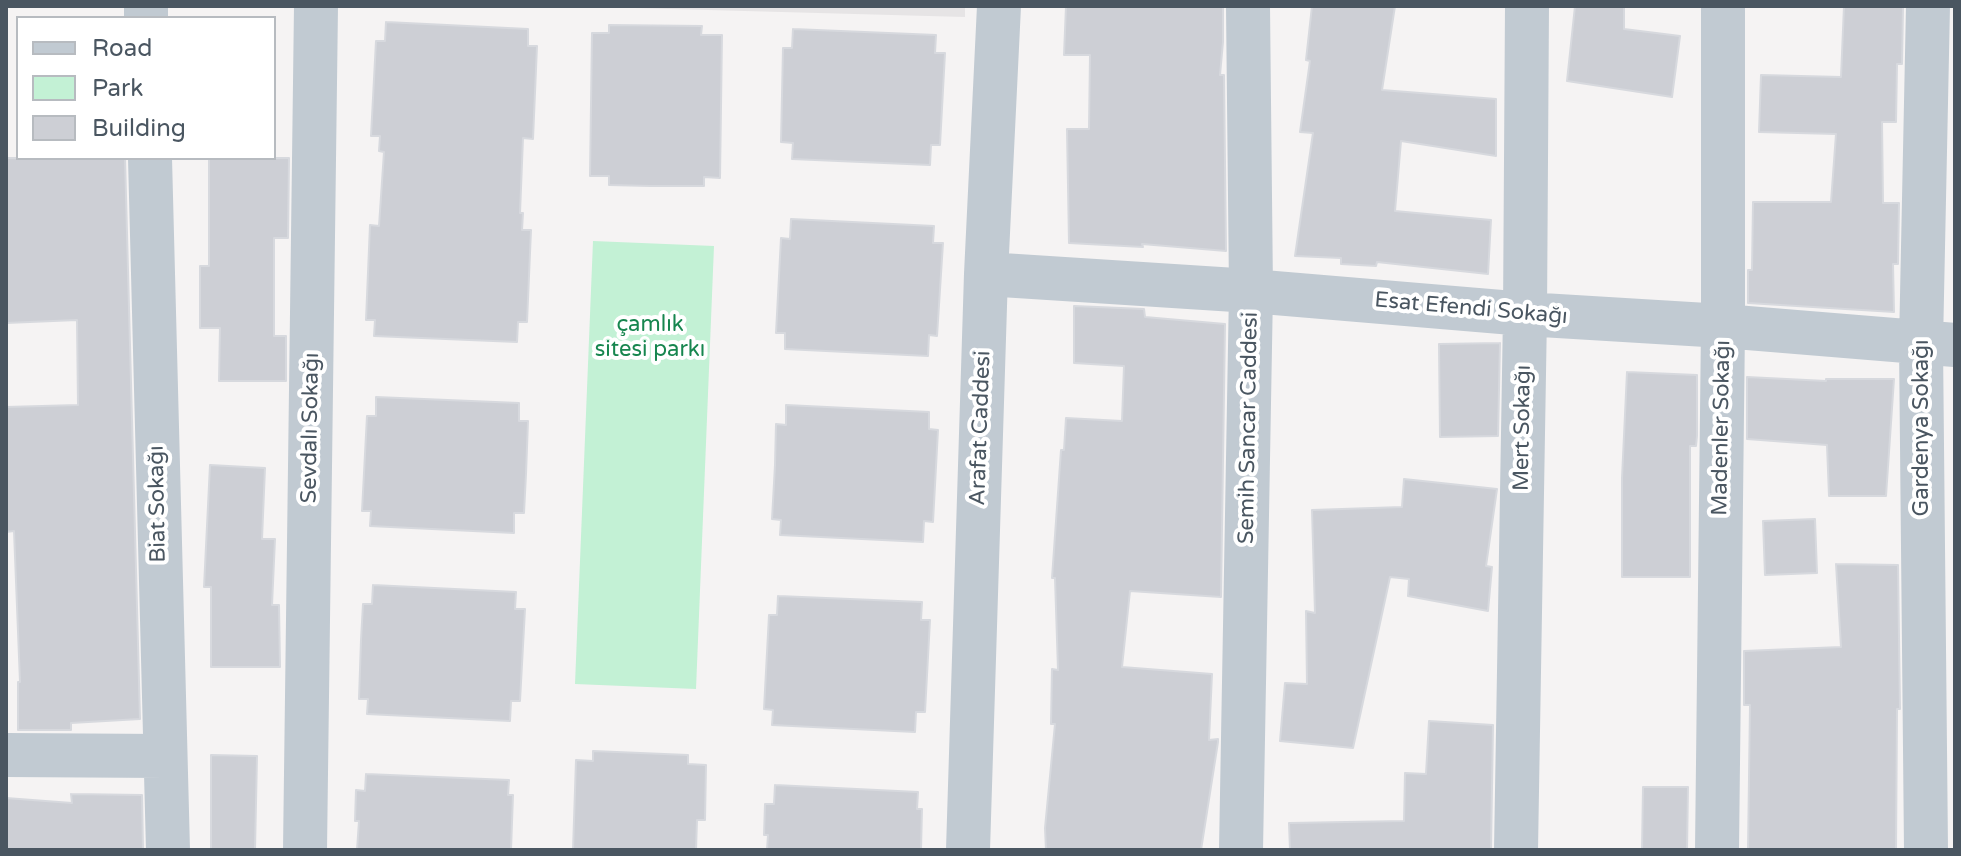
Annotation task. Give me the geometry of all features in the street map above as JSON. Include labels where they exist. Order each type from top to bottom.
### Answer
[{"type":"street","name":"Sevdalı Sokağı","points":[[305,850],[316,6]]},
{"type":"street","name":"Arafat Caddesi","points":[[968,850],[986,274],[999,6]]},
{"type":"street","name":"Semih Sancar Caddesi","points":[[1241,850],[1251,291],[1248,6]]},
{"type":"street","name":"Mert Sokağı","points":[[1516,850],[1527,6]]},
{"type":"street","name":"Madenler Sokağı","points":[[1717,850],[1723,6]]},
{"type":"street","name":"Gardenya Sokağı","points":[[1926,850],[1938,344],[1928,6]]},
{"type":"street","name":"Biat Sokağı","points":[[150,160],[168,850]]},
{"type":"street","name":"Esat Efendi Sokağı","points":[[986,274],[1251,291],[1938,344]]},
{"type":"street","points":[[6,755],[165,756]]},
{"type":"shaded area","points":[[561,6],[965,6],[965,17]]},
{"type":"green space","name":"çamlık sitesi parkı","points":[[593,241],[714,246],[696,689],[575,684]]},
{"type":"building","points":[[1066,6],[1223,6],[1220,75],[1224,75],[1226,251],[1142,244],[1143,247],[1069,243],[1067,129],[1089,129],[1090,55],[1064,55]]},
{"type":"building","points":[[1312,6],[1395,6],[1382,90],[1496,99],[1496,156],[1401,141],[1395,211],[1491,220],[1488,274],[1377,262],[1376,266],[1341,264],[1341,258],[1295,256],[1313,133],[1300,132],[1310,61],[1306,60]]},
{"type":"building","points":[[1575,6],[1624,6],[1624,29],[1680,36],[1672,97],[1567,81]]},
{"type":"building","points":[[1844,6],[1903,7],[1902,64],[1897,64],[1896,122],[1882,122],[1883,203],[1899,203],[1898,264],[1893,264],[1894,312],[1748,303],[1753,202],[1831,202],[1836,134],[1759,132],[1761,75],[1841,77]]},
{"type":"building","points":[[386,22],[528,29],[528,46],[537,46],[533,139],[523,138],[520,213],[523,213],[522,230],[531,230],[527,322],[518,322],[517,342],[374,336],[375,320],[366,320],[370,225],[379,226],[384,152],[379,151],[380,136],[371,136],[376,41],[385,41]]},
{"type":"building","points":[[609,25],[702,26],[701,35],[722,35],[720,178],[704,177],[704,186],[650,186],[609,185],[609,176],[590,176],[592,33],[609,33]]},
{"type":"building","points":[[793,29],[936,35],[935,53],[945,53],[940,145],[931,145],[930,165],[792,159],[793,143],[781,142],[783,48],[792,48]]},
{"type":"building","points":[[6,158],[125,160],[140,719],[71,723],[71,730],[18,730],[20,682],[14,531],[6,532],[6,407],[78,405],[77,320],[6,323]]},
{"type":"building","points":[[289,158],[288,238],[274,238],[274,336],[286,336],[286,381],[219,381],[220,328],[200,328],[200,266],[209,266],[209,160]]},
{"type":"building","points":[[791,219],[934,226],[933,243],[943,243],[937,336],[929,335],[928,356],[785,349],[785,333],[776,333],[781,238],[790,239]]},
{"type":"building","points":[[1074,306],[1144,309],[1145,317],[1225,324],[1221,597],[1130,591],[1122,667],[1212,674],[1209,740],[1218,739],[1218,742],[1201,850],[1046,850],[1045,828],[1055,724],[1051,724],[1052,669],[1058,670],[1055,578],[1052,578],[1066,418],[1122,421],[1124,366],[1074,363]]},
{"type":"building","points":[[1500,343],[1498,436],[1440,437],[1439,344]]},
{"type":"building","points":[[1627,372],[1697,375],[1697,436],[1696,446],[1690,446],[1690,577],[1622,577],[1622,478]]},
{"type":"building","points":[[1747,377],[1826,381],[1894,379],[1886,496],[1829,496],[1827,445],[1747,439]]},
{"type":"building","points":[[376,397],[519,403],[519,421],[528,421],[526,474],[524,513],[514,513],[514,533],[370,526],[371,511],[362,511],[367,416],[376,416]]},
{"type":"building","points":[[786,405],[929,412],[929,429],[938,430],[933,522],[924,521],[923,542],[780,535],[781,520],[772,519],[776,424],[786,425]]},
{"type":"building","points":[[210,465],[265,468],[262,539],[275,539],[272,605],[279,605],[280,667],[211,667],[211,587],[204,587]]},
{"type":"building","points":[[1404,479],[1497,489],[1486,566],[1492,567],[1488,611],[1408,596],[1409,579],[1390,577],[1353,748],[1280,741],[1285,683],[1307,684],[1306,611],[1315,613],[1312,510],[1402,507]]},
{"type":"building","points":[[1815,519],[1817,573],[1765,575],[1763,521]]},
{"type":"building","points":[[1836,564],[1898,565],[1900,709],[1897,709],[1896,850],[1748,850],[1750,705],[1744,705],[1744,651],[1841,647]]},
{"type":"building","points":[[373,585],[516,592],[515,609],[525,609],[520,701],[511,701],[510,721],[367,714],[368,699],[359,699],[361,640],[363,604],[372,604]]},
{"type":"building","points":[[778,596],[922,602],[921,620],[930,620],[925,712],[916,712],[915,732],[772,725],[773,710],[764,709],[769,615],[777,615]]},
{"type":"building","points":[[1429,721],[1493,725],[1491,850],[1290,850],[1289,823],[1404,821],[1405,773],[1426,774]]},
{"type":"building","points":[[593,751],[688,755],[688,764],[706,765],[705,820],[697,820],[696,850],[573,850],[576,760],[593,761]]},
{"type":"building","points":[[211,755],[257,756],[255,850],[211,850]]},
{"type":"building","points":[[366,774],[509,780],[508,795],[513,795],[511,850],[357,850],[359,821],[355,821],[356,790],[365,791]]},
{"type":"building","points":[[775,785],[918,792],[917,809],[922,809],[921,850],[767,850],[765,804],[774,804]]},
{"type":"building","points":[[1643,787],[1688,787],[1687,850],[1642,850]]},
{"type":"building","points":[[71,794],[142,795],[143,850],[6,850],[6,798],[72,803]]}]
